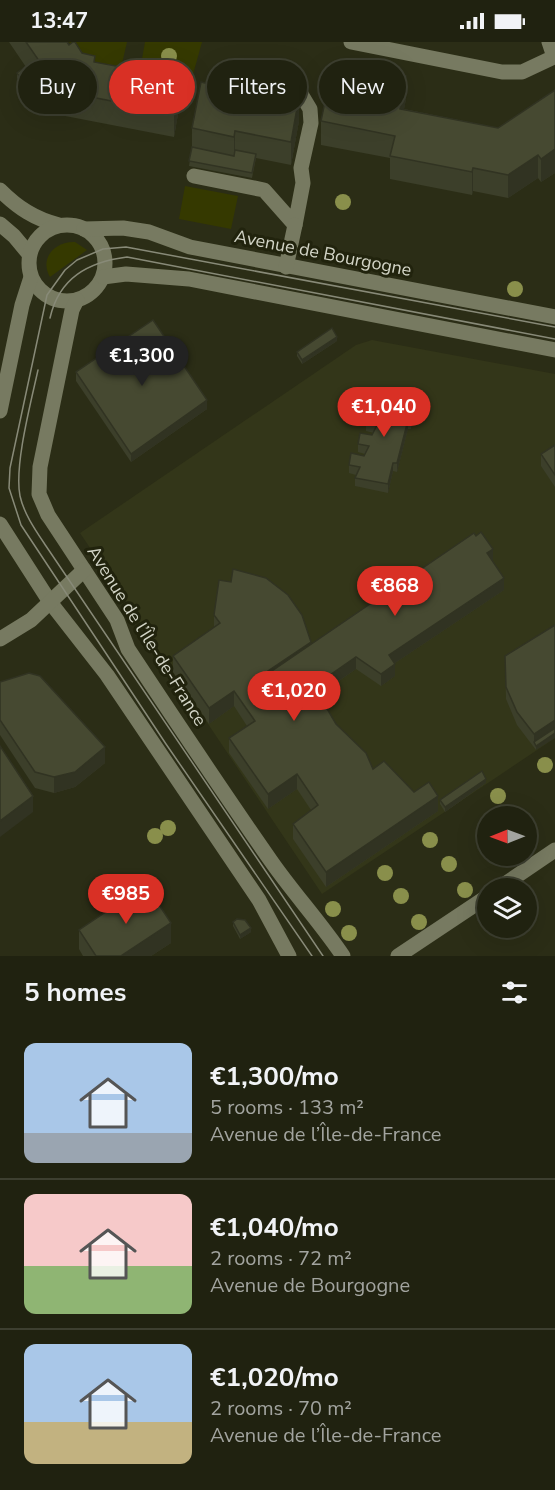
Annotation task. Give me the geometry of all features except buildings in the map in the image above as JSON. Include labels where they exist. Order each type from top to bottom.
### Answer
[{"type":"street","points":[[351,42],[502,72],[522,72],[554,57],[549,42]]},
{"type":"street","points":[[286,267],[303,183],[301,168],[310,123],[310,109],[307,104]]},
{"type":"street","points":[[194,176],[264,190],[295,225]]},
{"type":"street","points":[[0,190],[16,206]]},
{"type":"street","points":[[0,200],[44,221],[59,225],[71,224],[84,229],[99,241],[103,249],[105,260],[103,277],[95,289],[77,300],[66,301],[47,296],[31,277]]},
{"type":"street","points":[[0,224],[29,254]]},
{"type":"street","points":[[0,411],[22,305],[31,277],[29,254],[38,237],[59,225]]},
{"type":"street","name":"Avenue de Bourgogne","points":[[84,229],[123,228],[149,232],[190,247],[555,317]]},
{"type":"street","points":[[103,277],[126,274],[189,279],[555,350]]},
{"type":"street","name":"Avenue de l’Île-de-France","points":[[77,300],[72,310],[40,467],[39,494],[48,515],[117,620],[128,649],[294,892],[325,929],[343,956]]},
{"type":"street","points":[[0,524],[50,602],[107,675],[259,900],[289,956]]},
{"type":"street","points":[[0,639],[31,620],[84,570]]},
{"type":"street","points":[[514,878],[555,850]]},
{"type":"street","points":[[398,956],[477,903]]},
{"type":"shaded area","points":[[372,340],[555,374],[555,738],[322,894],[80,533],[356,345]]},
{"type":"green space","points":[[69,42],[127,42],[123,60],[109,60],[109,79],[97,76],[97,60],[82,60]]},
{"type":"green space","points":[[145,42],[202,42],[195,67],[195,60],[142,60]]},
{"type":"green space","points":[[185,186],[238,196],[231,229],[179,219]]},
{"type":"green space","points":[[75,242],[87,250],[50,277],[46,263],[51,252],[61,244]]},
{"type":"tram line","points":[[312,956],[166,744],[21,525],[9,488],[10,468],[47,295],[65,270],[77,260],[103,249],[126,247],[555,327]]},
{"type":"tram line","points":[[50,318],[60,292],[77,274],[100,263],[127,257],[555,339]]},
{"type":"tram line","points":[[38,370],[19,468],[20,496],[27,516],[323,956]]}]
